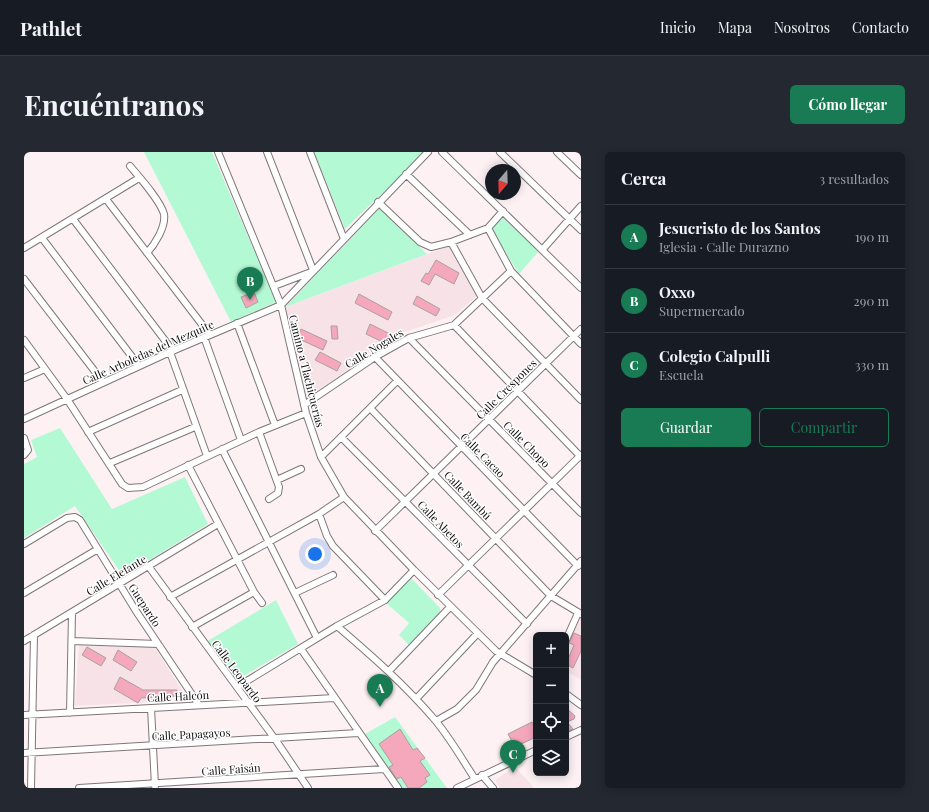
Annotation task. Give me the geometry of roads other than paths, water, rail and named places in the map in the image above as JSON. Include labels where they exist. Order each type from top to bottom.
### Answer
[{"type":"street","name":"Camino a Tlachicuerías","points":[[218,152],[281,305],[306,414],[320,457],[344,497],[477,634],[501,654],[533,673]]},
{"type":"street","points":[[267,152],[313,271]]},
{"type":"street","points":[[310,152],[344,239]]},
{"type":"street","points":[[281,305],[378,202],[428,152]]},
{"type":"street","points":[[442,152],[543,249],[581,288]]},
{"type":"street","points":[[500,152],[581,230]]},
{"type":"street","points":[[557,152],[581,175]]},
{"type":"street","points":[[130,166],[158,203],[164,214],[161,231],[147,254]]},
{"type":"street","points":[[406,174],[470,235]]},
{"type":"street","points":[[24,248],[139,178]]},
{"type":"street","points":[[106,199],[207,336],[241,440]]},
{"type":"street","points":[[378,202],[426,246],[436,247],[488,228],[503,211]]},
{"type":"street","points":[[543,249],[581,206]]},
{"type":"street","points":[[73,219],[172,351],[182,390],[207,456]]},
{"type":"street","points":[[488,228],[511,271],[581,344]]},
{"type":"street","points":[[42,238],[139,366]]},
{"type":"street","points":[[451,242],[482,298],[581,400]]},
{"type":"street","points":[[274,286],[313,271]]},
{"type":"street","name":"Calle Nogales","points":[[304,405],[375,357],[409,338],[454,325],[511,271]]},
{"type":"street","points":[[24,279],[103,382]]},
{"type":"street","name":"Calle Arboledas del Mezquite","points":[[24,419],[172,351],[281,305]]},
{"type":"street","points":[[237,323],[275,425]]},
{"type":"street","points":[[438,595],[581,456],[454,325]]},
{"type":"street","name":"Calle Crespones","points":[[375,530],[581,329]]},
{"type":"street","name":"Calle Chopo","points":[[409,338],[581,513]]},
{"type":"street","points":[[24,340],[67,399],[110,463],[122,484],[131,489],[143,486],[275,425],[306,414]]},
{"type":"street","name":"Calle Cacao","points":[[375,357],[524,511],[579,563]]},
{"type":"street","points":[[24,378],[45,369]]},
{"type":"street","points":[[320,457],[397,381]]},
{"type":"street","points":[[88,432],[182,390]]},
{"type":"street","name":"Calle Bambú","points":[[370,408],[551,596],[579,613]]},
{"type":"street","points":[[110,463],[195,427]]},
{"type":"street","points":[[259,432],[277,480],[278,494],[269,499]]},
{"type":"street","name":"Calle Abetos","points":[[341,437],[527,624]]},
{"type":"street","points":[[24,438],[28,450],[24,456]]},
{"type":"street","points":[[222,449],[317,638]]},
{"type":"street","points":[[188,465],[254,592],[262,603]]},
{"type":"street","points":[[277,480],[301,469]]},
{"type":"street","points":[[170,597],[236,558],[319,514],[344,497]]},
{"type":"street","points":[[319,514],[327,536],[333,546],[385,600]]},
{"type":"street","name":"Guepardo","points":[[24,544],[67,518],[75,517],[80,520],[119,584],[199,705]]},
{"type":"street","name":"Calle Elefante","points":[[24,641],[218,524]]},
{"type":"street","points":[[24,594],[98,549]]},
{"type":"street","points":[[436,721],[446,717],[467,700],[476,690],[493,662],[579,563]]},
{"type":"street","name":"Calle Leopardo","points":[[149,567],[275,739],[308,788]]},
{"type":"street","points":[[237,687],[337,626],[385,600],[414,570]]},
{"type":"street","points":[[295,593],[333,575]]},
{"type":"street","points":[[192,627],[254,592]]},
{"type":"street","points":[[389,671],[450,607]]},
{"type":"street","points":[[70,713],[72,613]]},
{"type":"street","points":[[569,634],[579,613]]},
{"type":"street","points":[[337,626],[389,671],[436,721],[475,779]]},
{"type":"street","points":[[416,699],[477,634]]},
{"type":"street","points":[[31,788],[34,715],[34,635]]},
{"type":"street","points":[[72,641],[158,644]]},
{"type":"street","points":[[301,649],[358,733],[398,788]]},
{"type":"street","points":[[569,696],[581,705]]},
{"type":"street","name":"Calle Halcón","points":[[24,716],[334,698]]},
{"type":"street","points":[[151,708],[155,786]]},
{"type":"street","points":[[569,736],[581,730]]},
{"type":"street","name":"Calle Papagayos","points":[[24,753],[358,733]]},
{"type":"street","points":[[457,788],[533,751]]},
{"type":"street","name":"Calle Faisán","points":[[79,788],[155,786],[299,774],[384,769]]},
{"type":"street","points":[[482,775],[493,788]]},
{"type":"place","name":"Oxxo","points":[[250,300]]},
{"type":"place","name":"Jesucristo de los Santos","points":[[380,707]]},
{"type":"place","name":"Colegio Calpulli","points":[[513,773]]}]
